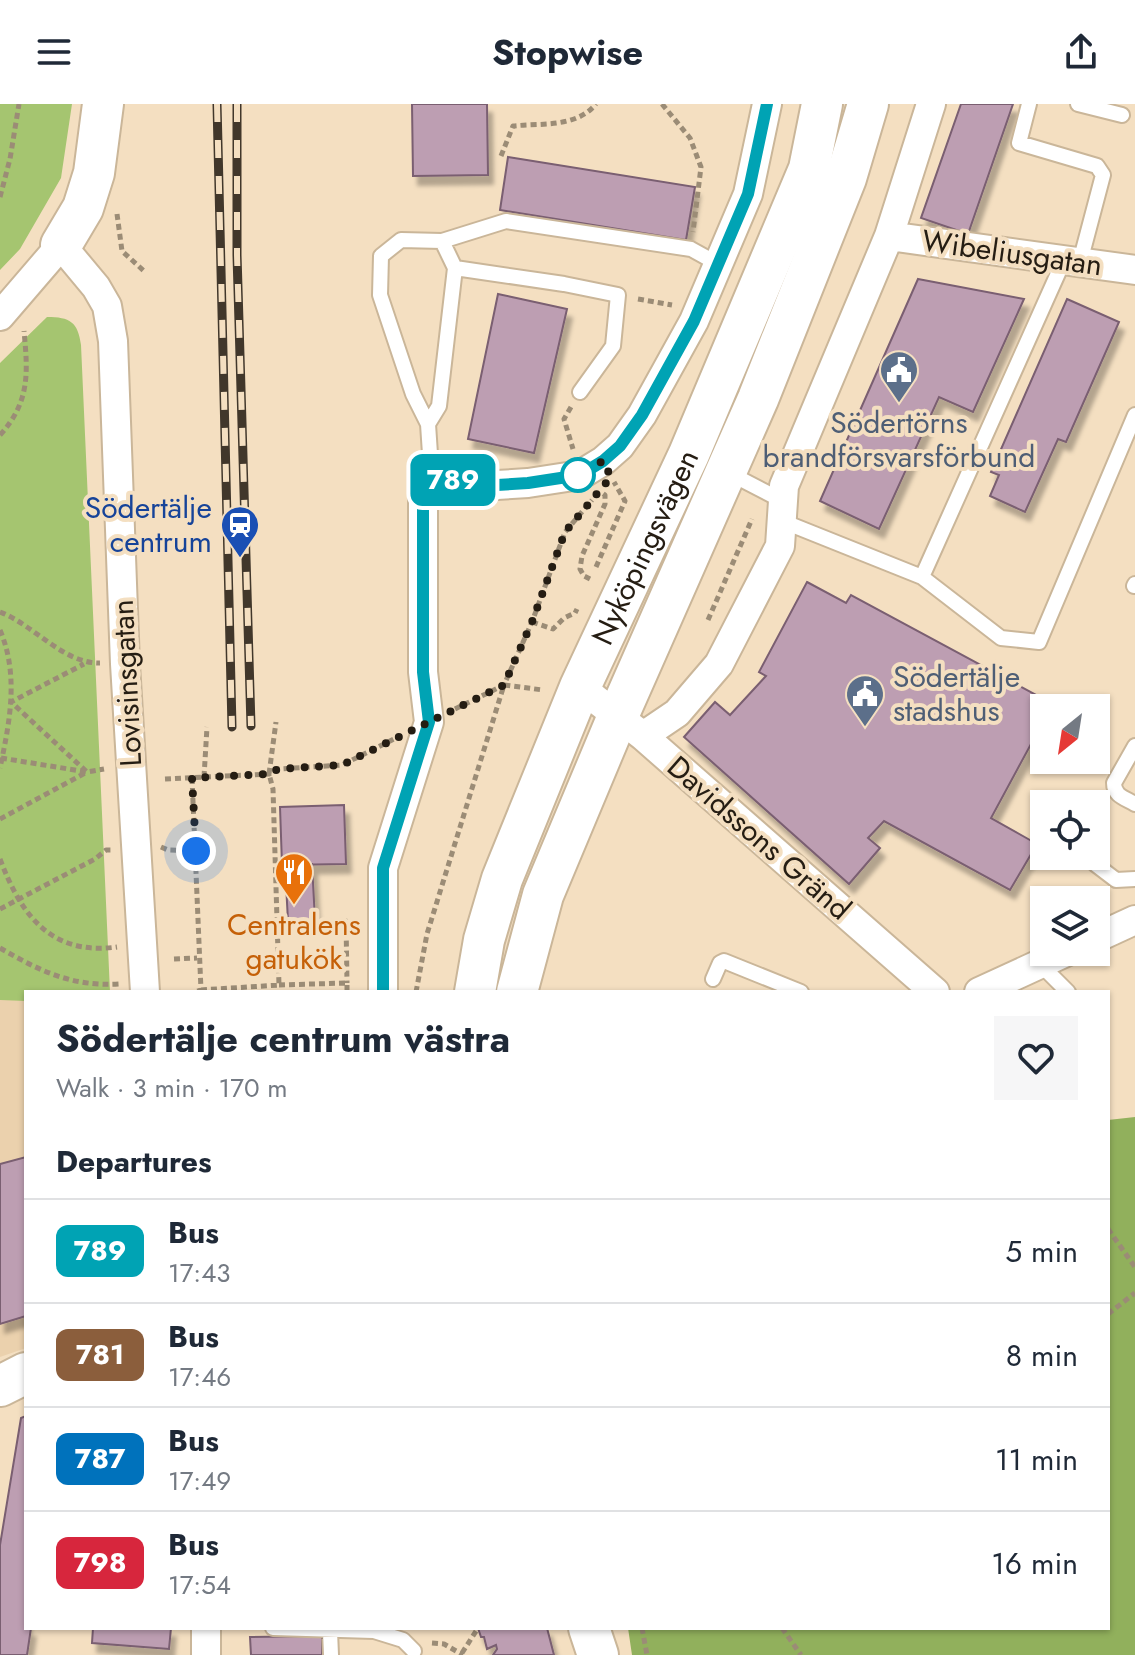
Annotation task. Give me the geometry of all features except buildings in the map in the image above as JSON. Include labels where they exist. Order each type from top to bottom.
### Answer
[{"type":"main road","points":[[61,245],[83,208],[94,173],[103,104]]},
{"type":"main road","name":"Nyköpingsvägen","points":[[518,990],[543,895],[630,726],[708,463],[809,169],[822,104]]},
{"type":"main road","name":"Nyköpingsvägen","points":[[475,990],[484,940],[502,879],[568,689],[708,463],[758,399],[846,178],[868,104]]},
{"type":"main road","points":[[0,1386],[24,1374]]},
{"type":"main road","points":[[590,1630],[598,1655]]},
{"type":"main road","points":[[619,1630],[625,1655]]},
{"type":"street","points":[[383,990],[383,868],[429,722],[423,672],[423,476],[497,485],[528,483],[580,475],[620,446],[642,415],[694,321],[748,194],[767,104]]},
{"type":"street","points":[[630,726],[677,713],[719,664],[780,546],[777,505],[889,236],[931,104]]},
{"type":"street","name":"Wibeliusgatan","points":[[889,236],[1135,270]]},
{"type":"street","points":[[8,307],[61,245]]},
{"type":"street","name":"Lovisinsgatan","points":[[61,245],[96,287],[107,306],[113,341],[125,664],[145,987]]},
{"type":"street","name":"Davidssons Gränd","points":[[568,689],[630,726],[933,990]]},
{"type":"street","points":[[1110,932],[1135,920]]},
{"type":"street","points":[[983,990],[1036,966]]},
{"type":"street","points":[[206,1630],[206,1655]]},
{"type":"lane","points":[[922,577],[1072,261],[1103,175],[1097,166],[1019,143],[1029,104]]},
{"type":"lane","points":[[1078,104],[1122,115]]},
{"type":"lane","points":[[423,476],[430,454],[428,424],[413,394],[380,295],[381,256],[401,240],[442,241],[506,221],[691,249],[718,264]]},
{"type":"lane","points":[[428,424],[439,406],[455,268],[442,241]]},
{"type":"lane","points":[[455,268],[618,295],[613,346],[580,392]]},
{"type":"lane","points":[[708,463],[777,505],[922,577],[1001,638],[1039,642],[1135,415]]},
{"type":"lane","points":[[1135,746],[1114,783],[1115,793],[1135,804]]},
{"type":"lane","points":[[1103,870],[1116,880],[1135,879]]},
{"type":"lane","points":[[713,979],[724,961],[796,990]]},
{"type":"lane","points":[[1042,966],[1066,990]]},
{"type":"lane","points":[[311,1630],[374,1631],[403,1640],[414,1651]]},
{"type":"lane","points":[[330,1631],[331,1655]]},
{"type":"path","points":[[0,197],[19,104]]},
{"type":"path","points":[[501,156],[513,126],[572,121],[588,113],[596,104]]},
{"type":"path","points":[[662,104],[690,138],[701,167],[691,249]]},
{"type":"path","points":[[618,295],[682,306]]},
{"type":"path","points":[[0,435],[16,416],[26,393],[24,326],[8,307]]},
{"type":"path","points":[[578,455],[570,446],[564,419],[580,392]]},
{"type":"path","points":[[416,990],[427,934],[504,685],[532,622],[565,532],[611,477],[625,501],[585,591]]},
{"type":"path","points":[[590,579],[580,569],[582,556],[605,504],[605,495],[599,491]]},
{"type":"path","points":[[704,628],[777,505]]},
{"type":"path","points":[[532,622],[553,629],[564,618],[575,613],[580,602]]},
{"type":"path","points":[[0,612],[14,617],[84,664]]},
{"type":"path","points":[[0,630],[9,649],[13,682],[0,768]]},
{"type":"path","points":[[11,702],[84,664],[125,664]]},
{"type":"path","points":[[165,779],[269,774],[278,769],[342,765],[504,685],[568,689]]},
{"type":"path","points":[[11,702],[87,772]]},
{"type":"path","points":[[275,988],[273,789],[269,774],[276,722]]},
{"type":"path","points":[[204,777],[207,727]]},
{"type":"path","points":[[1,758],[87,772]]},
{"type":"path","points":[[0,819],[87,772],[104,769]]},
{"type":"path","points":[[192,778],[198,990]]},
{"type":"path","points":[[0,909],[95,859],[106,850],[135,848]]},
{"type":"path","points":[[168,850],[196,851]]},
{"type":"path","points":[[0,859],[18,900],[41,928],[65,943],[86,949],[142,944]]},
{"type":"path","points":[[276,928],[346,921],[347,990]]},
{"type":"path","points":[[0,948],[52,976],[80,982],[145,987]]},
{"type":"path","points":[[174,959],[197,958]]},
{"type":"path","points":[[239,990],[347,983]]},
{"type":"path","points":[[1110,1232],[1135,1267]]},
{"type":"path","points":[[1110,1312],[1135,1293]]},
{"type":"path","points":[[414,1651],[428,1643],[444,1644],[462,1654],[477,1630]]},
{"type":"path","points":[[642,1630],[647,1655]]},
{"type":"path","points":[[783,1630],[801,1655]]},
{"type":"shaded area","points":[[0,997],[24,999],[24,1349],[0,1357]]},
{"type":"green space","points":[[0,104],[72,104],[61,178],[20,249],[0,270]]},
{"type":"green space","points":[[47,317],[72,322],[78,331],[110,990],[24,990],[24,1001],[0,1000],[0,363]]},
{"type":"green space","points":[[1135,1117],[1135,1655],[632,1655],[628,1630],[1110,1630],[1110,1120]]},
{"type":"railway","points":[[217,104],[232,727]]},
{"type":"railway","points":[[237,104],[237,255],[251,726]]},
{"type":"bus line","name":"789","points":[[383,990],[383,868],[429,722],[423,672],[423,476],[497,485],[528,483],[580,475],[620,446],[642,415],[694,321],[748,194],[767,104]]},
{"type":"place","name":"Södertörns brandförsvarsförbund","points":[[899,404]]},
{"type":"place","name":"Södertälje centrum","points":[[240,559]]},
{"type":"place","name":"Södertälje stadshus","points":[[865,728]]},
{"type":"place","name":"Centralens gatukök","points":[[294,906]]},
{"type":"route","points":[[196,851],[192,778],[269,774],[278,769],[342,765],[504,685],[532,622],[565,532],[611,477],[603,461],[578,475]]}]
